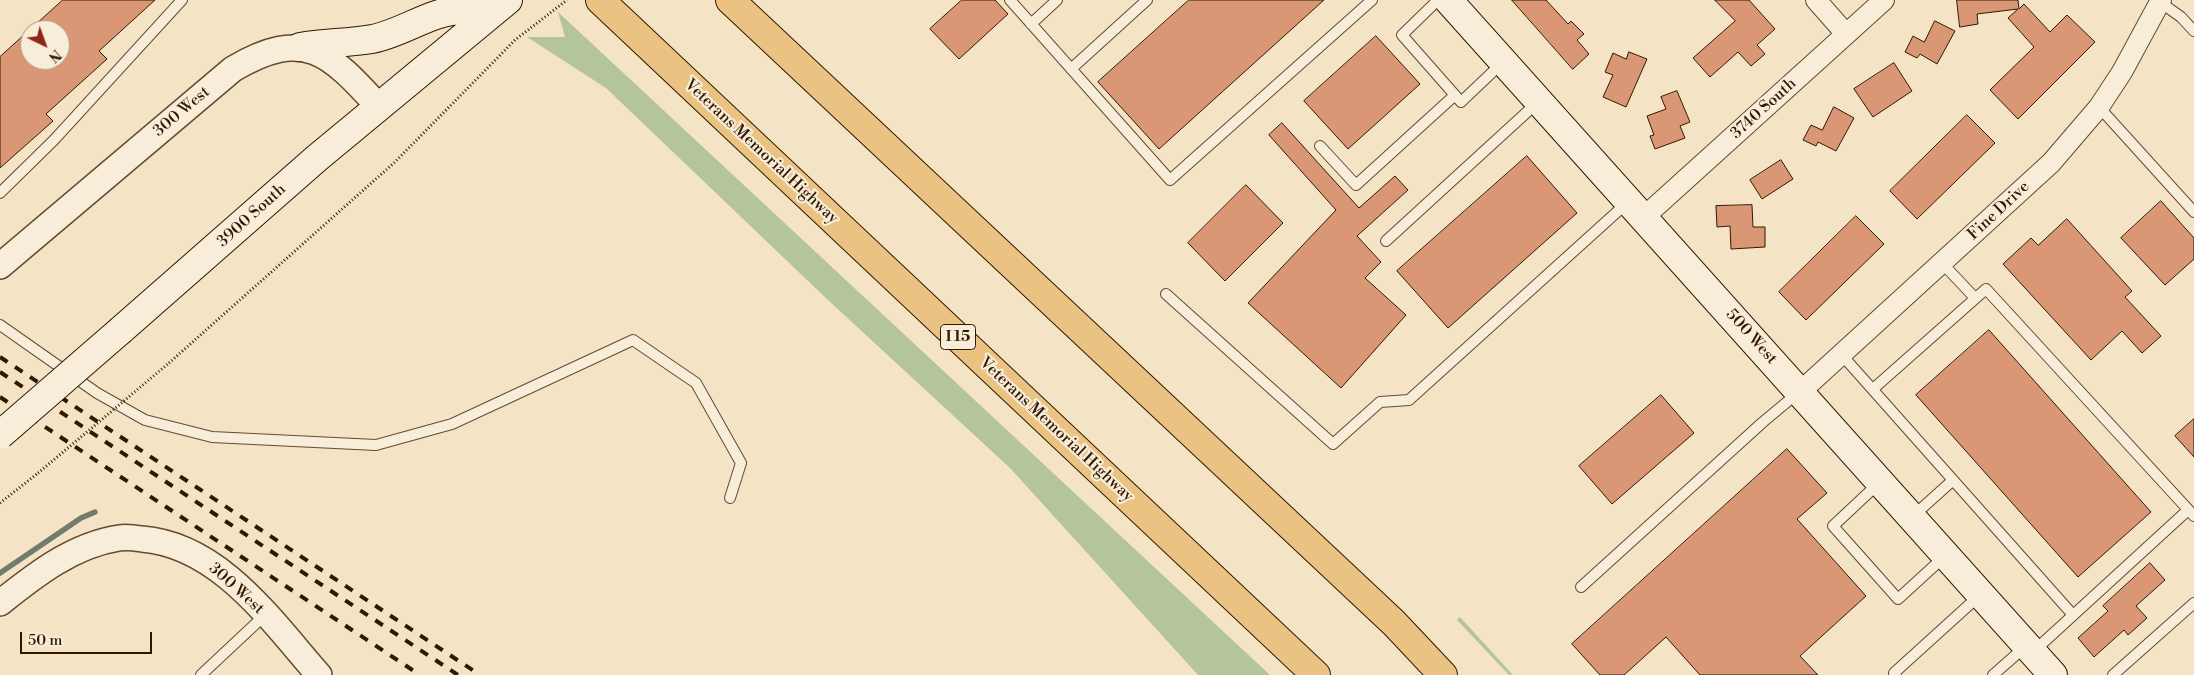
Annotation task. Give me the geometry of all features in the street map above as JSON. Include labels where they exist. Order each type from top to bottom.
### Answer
[{"type":"highway","name":"Veterans Memorial Highway","points":[[600,0],[1316,675]]},
{"type":"highway","points":[[730,0],[1387,617],[1443,675]]},
{"type":"main road","name":"500 West","points":[[1448,0],[2053,675]]},
{"type":"main road","points":[[300,47],[328,42],[372,39],[437,15],[464,10],[499,7]]},
{"type":"main road","name":"3900 South","points":[[0,435],[236,231],[317,158],[499,7]]},
{"type":"street","points":[[1816,0],[1846,34]]},
{"type":"street","name":"3740 South","points":[[1636,210],[1884,0]]},
{"type":"street","name":"Fine Drive","points":[[1800,392],[2051,163],[2098,107],[2122,72],[2161,1]]},
{"type":"street","name":"300 West","points":[[0,266],[233,69],[264,53],[278,48],[300,47],[330,59],[348,73],[379,107]]},
{"type":"street","name":"300 West","points":[[0,603],[31,579],[69,555],[98,543],[121,537],[167,543],[187,550],[216,568],[245,593],[319,675]]},
{"type":"lane","points":[[0,193],[79,113],[182,0]]},
{"type":"lane","points":[[1010,0],[1170,180],[1369,1]]},
{"type":"lane","points":[[1031,24],[1057,0]]},
{"type":"lane","points":[[1071,69],[1147,0]]},
{"type":"lane","points":[[1438,0],[1402,35],[1461,102],[1504,62]]},
{"type":"lane","points":[[2161,1],[2186,21],[2194,31]]},
{"type":"lane","points":[[1320,146],[1356,184],[1455,94]]},
{"type":"lane","points":[[1386,241],[1538,101]]},
{"type":"lane","points":[[2098,107],[2194,212]]},
{"type":"lane","points":[[1166,294],[1333,444],[1380,402],[1409,400],[1636,210]]},
{"type":"lane","points":[[1942,264],[1975,298]]},
{"type":"lane","points":[[1873,389],[1986,289],[2191,513],[2073,615],[1993,675]]},
{"type":"lane","points":[[0,325],[97,393],[145,420],[212,437],[376,446],[452,424],[633,340],[696,383],[741,463],[730,498]]},
{"type":"lane","points":[[1841,354],[2073,615]]},
{"type":"lane","points":[[1581,587],[1763,422],[1800,392]]},
{"type":"lane","points":[[1912,517],[1952,481]]},
{"type":"lane","points":[[1881,482],[1833,526],[1898,598],[1946,555]]},
{"type":"lane","points":[[1894,674],[1981,594]]},
{"type":"lane","points":[[2113,675],[2194,603]]},
{"type":"lane","points":[[201,675],[265,615]]},
{"type":"path","points":[[0,503],[169,362],[395,162],[515,40],[568,0]]},
{"type":"green space","points":[[558,12],[1270,675],[1198,675],[1010,468],[829,301],[606,88],[527,37],[565,37]]},
{"type":"green space","points":[[1460,617],[1513,675],[1509,675],[1457,620]]},
{"type":"building","points":[[63,0],[155,0],[99,51],[107,59],[46,114],[53,121],[0,168],[0,57],[20,39],[20,70],[70,70],[70,20],[41,20]]},
{"type":"building","points":[[962,0],[995,0],[1008,14],[959,59],[930,29]]},
{"type":"building","points":[[1189,0],[1324,0],[1159,149],[1098,82]]},
{"type":"building","points":[[1512,0],[1546,0],[1568,24],[1571,21],[1584,34],[1577,40],[1589,54],[1573,69]]},
{"type":"building","points":[[1715,0],[1749,0],[1775,29],[1757,45],[1765,54],[1751,66],[1738,52],[1710,77],[1693,58],[1735,21]]},
{"type":"building","points":[[1957,0],[2018,0],[2019,9],[2024,4],[2050,32],[2067,15],[2095,42],[2018,119],[1990,90],[2034,47],[2008,18],[2018,9],[1977,14],[1978,24],[1960,27]]},
{"type":"building","points":[[1935,21],[1955,31],[1937,64],[1920,54],[1917,58],[1905,52],[1913,36],[1924,42]]},
{"type":"building","points":[[1376,36],[1420,84],[1348,149],[1304,101]]},
{"type":"building","points":[[1629,52],[1647,59],[1626,107],[1603,97],[1613,75],[1605,72],[1613,53],[1626,59]]},
{"type":"building","points":[[1894,63],[1912,91],[1873,117],[1854,89]]},
{"type":"building","points":[[1677,91],[1690,122],[1680,126],[1685,138],[1655,149],[1650,136],[1654,135],[1647,116],[1666,109],[1661,97]]},
{"type":"building","points":[[1834,107],[1854,118],[1836,151],[1818,142],[1816,146],[1803,140],[1811,125],[1822,130]]},
{"type":"building","points":[[1967,115],[1995,143],[1917,219],[1890,191]]},
{"type":"building","points":[[1282,123],[1359,208],[1395,176],[1408,190],[1357,236],[1381,262],[1365,278],[1406,315],[1341,388],[1248,303],[1336,210],[1269,135]]},
{"type":"building","points":[[1527,156],[1577,213],[1448,328],[1397,271]]},
{"type":"building","points":[[1781,160],[1793,179],[1762,199],[1750,180]]},
{"type":"building","points":[[1246,185],[1283,223],[1225,281],[1188,243]]},
{"type":"building","points":[[2161,201],[2194,238],[2194,259],[2165,285],[2121,238]]},
{"type":"building","points":[[1752,205],[1753,227],[1765,227],[1765,247],[1731,249],[1730,226],[1717,227],[1716,206]]},
{"type":"building","points":[[1856,216],[1884,244],[1806,320],[1779,292]]},
{"type":"building","points":[[2067,219],[2132,291],[2125,297],[2161,336],[2142,353],[2122,331],[2091,360],[2003,264],[2031,238],[2038,245]]},
{"type":"building","points":[[1989,330],[2151,512],[2078,577],[1916,395]]},
{"type":"building","points":[[1661,395],[1694,433],[1612,504],[1579,466]]},
{"type":"building","points":[[2194,419],[2194,457],[2175,436]]},
{"type":"building","points":[[1787,449],[1827,493],[1797,519],[1866,596],[1800,656],[1818,675],[1700,675],[1666,637],[1624,675],[1600,675],[1572,644]]},
{"type":"building","points":[[2150,563],[2165,580],[2136,606],[2147,618],[2128,635],[2124,630],[2094,657],[2078,638],[2108,611],[2103,606]]},
{"type":"waterway","points":[[0,573],[81,518],[95,512]]},
{"type":"railway","points":[[0,357],[480,675]]},
{"type":"railway","points":[[0,372],[458,675]]},
{"type":"railway","points":[[0,397],[420,675]]}]
